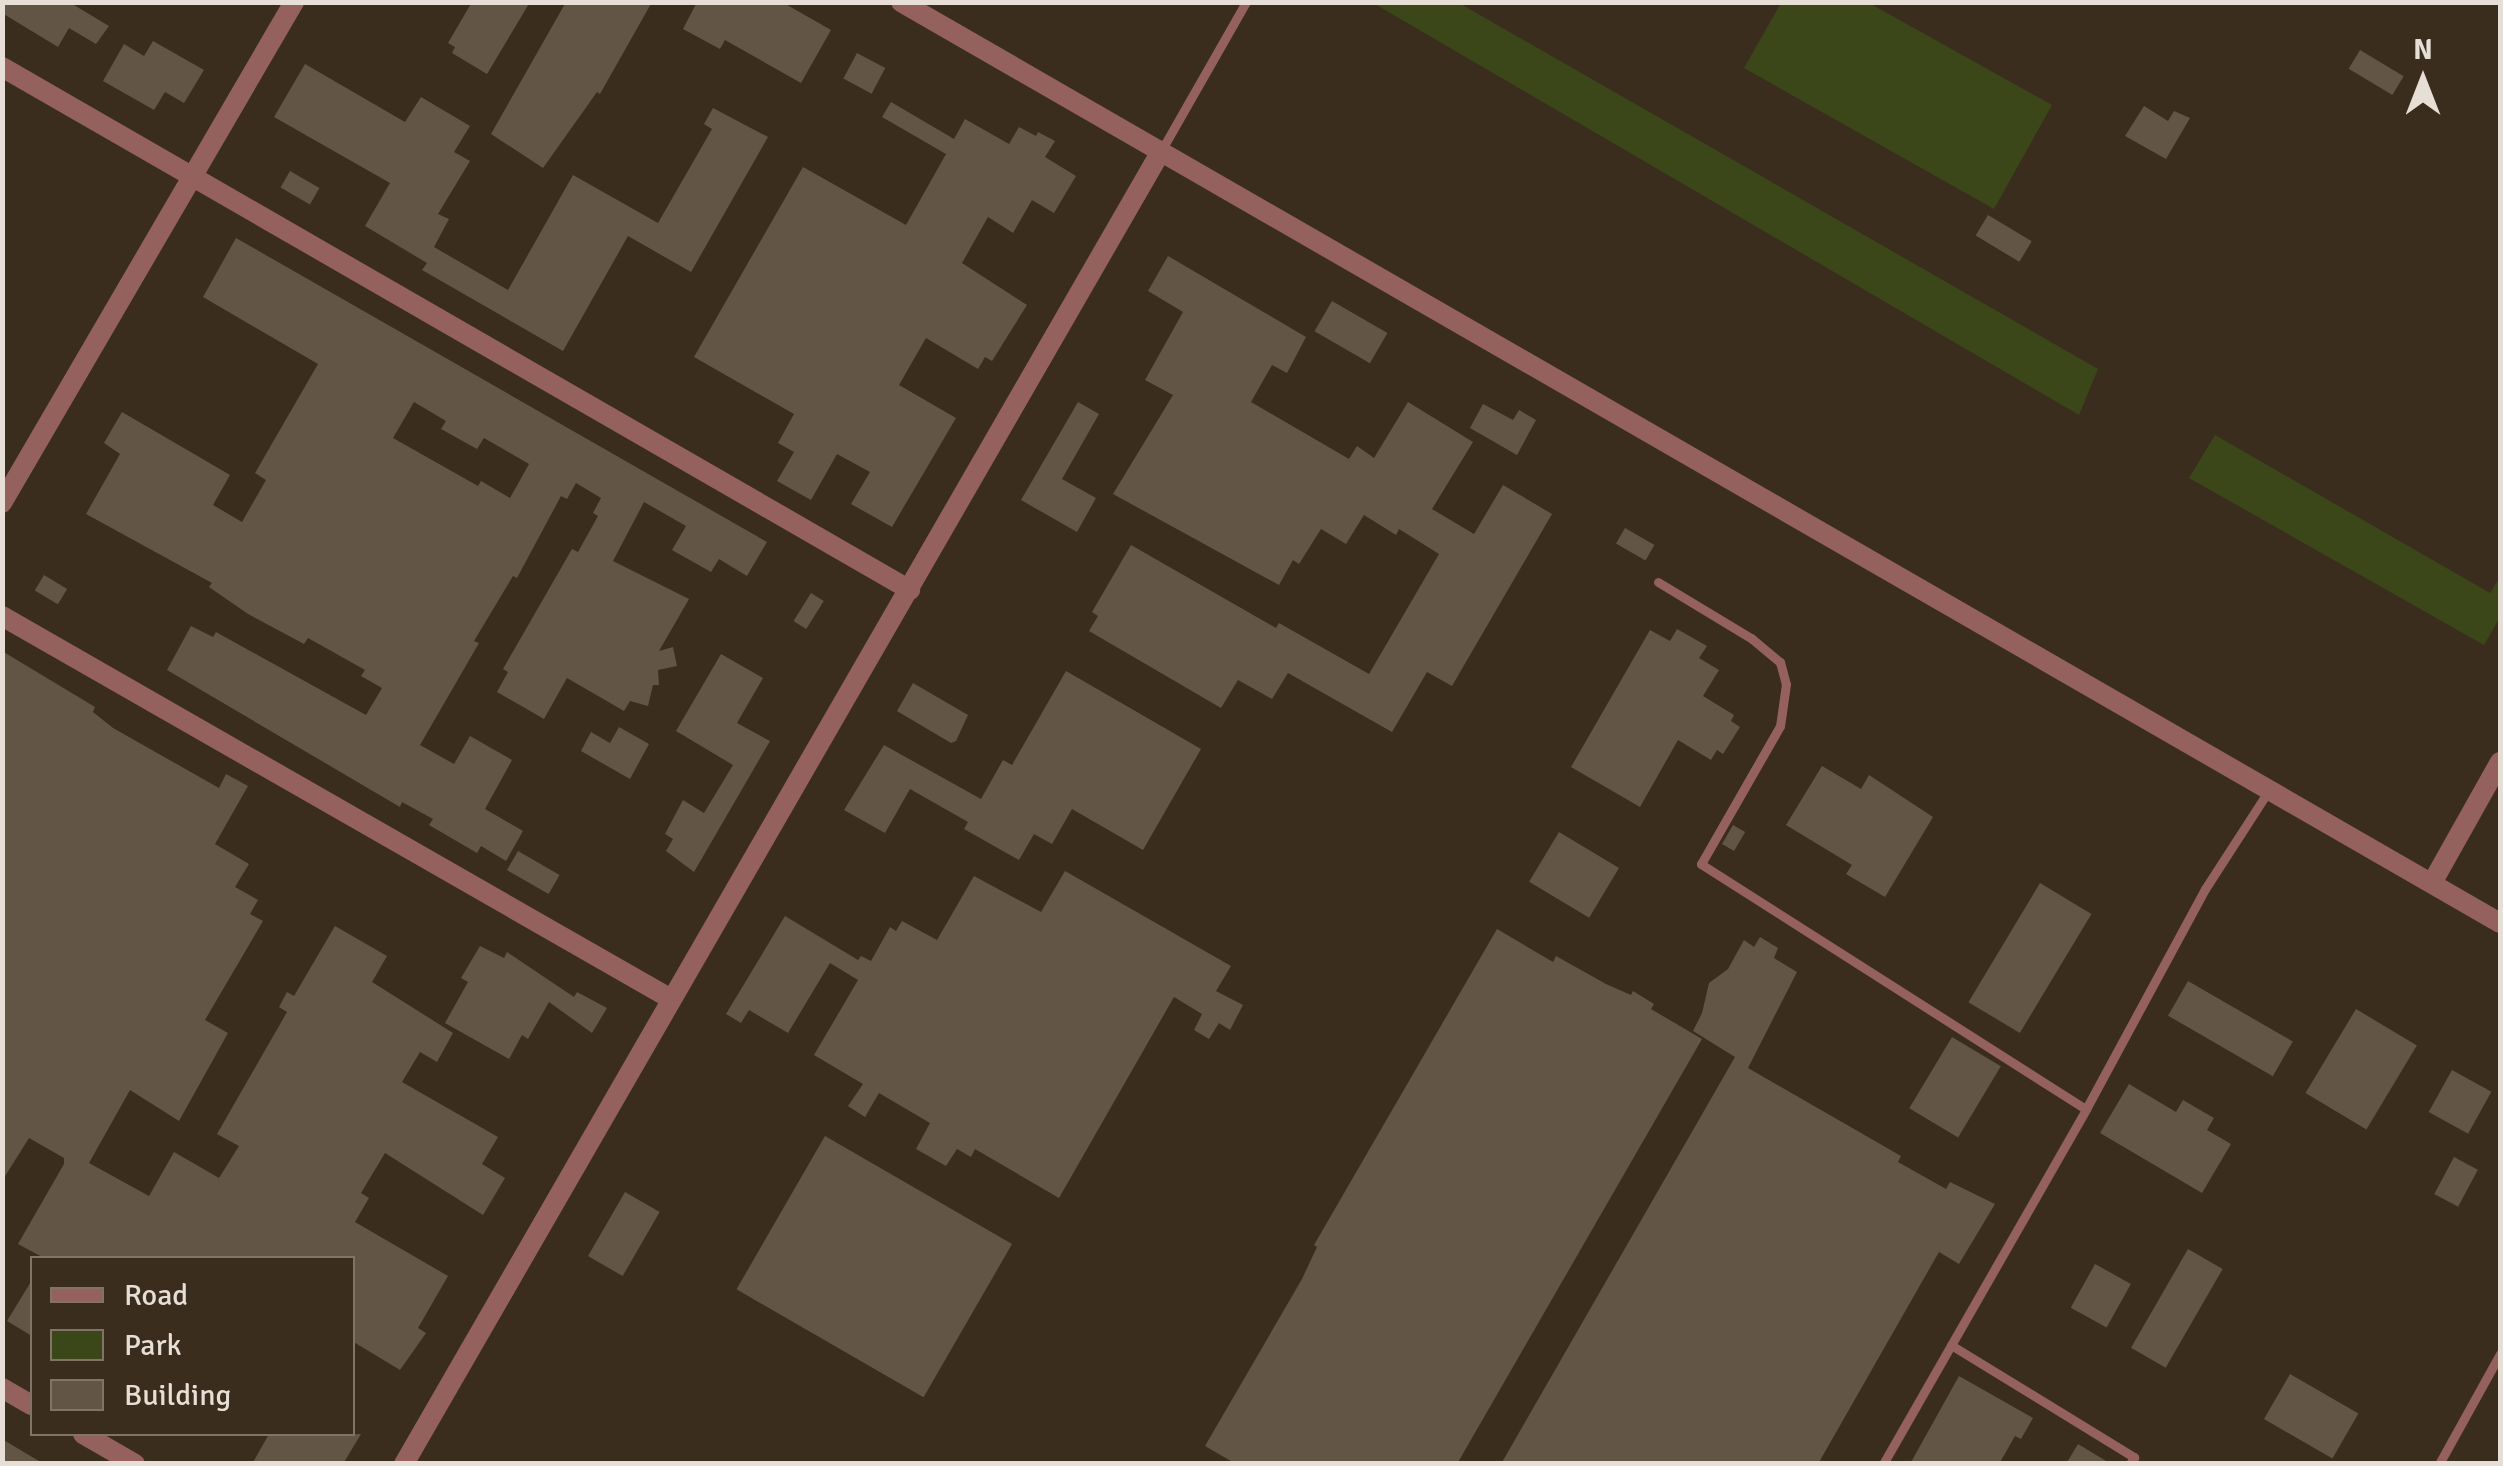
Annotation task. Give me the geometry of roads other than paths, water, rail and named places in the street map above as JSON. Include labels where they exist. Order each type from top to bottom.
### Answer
[{"type":"street","points":[[2,503],[294,2]]},
{"type":"street","points":[[901,2],[2500,923]]},
{"type":"street","points":[[2,67],[910,590]]},
{"type":"street","points":[[404,1464],[1161,151]]},
{"type":"street","points":[[2,616],[671,999]]},
{"type":"street","points":[[2432,883],[2500,762]]},
{"type":"street","points":[[2,1388],[30,1404]]},
{"type":"street","points":[[86,1436],[135,1464]]},
{"type":"lane","points":[[1161,151],[1246,2]]},
{"type":"lane","points":[[1658,582],[1751,638],[1780,662],[1786,684],[1780,726],[1701,864],[2086,1110]]},
{"type":"lane","points":[[1883,1464],[2086,1110],[2204,889],[2269,790]]},
{"type":"lane","points":[[1951,1345],[2134,1457],[2130,1464]]},
{"type":"lane","points":[[2439,1464],[2500,1354]]}]
